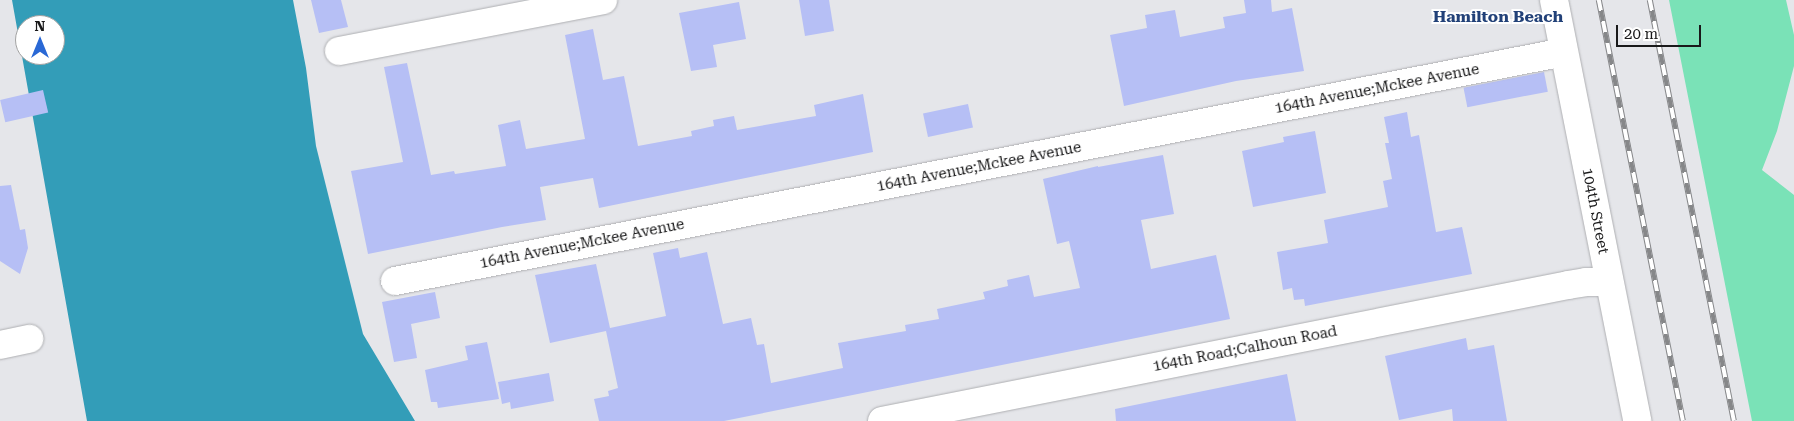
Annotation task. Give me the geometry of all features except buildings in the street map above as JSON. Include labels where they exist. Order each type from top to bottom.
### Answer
[{"type":"street","points":[[338,51],[603,0]]},
{"type":"street","name":"104th Street","points":[[1554,0],[1608,282],[1638,421]]},
{"type":"street","name":"164th Avenue;Mckee Avenue","points":[[394,281],[1564,52]]},
{"type":"street","name":"164th Road;Calhoun Road","points":[[882,421],[1558,287],[1586,282],[1608,282]]},
{"type":"street","points":[[0,345],[29,339]]},
{"type":"green space","points":[[1669,0],[1786,0],[1794,35],[1794,66],[1777,131],[1762,170],[1794,195],[1794,421],[1752,421]]},
{"type":"water","points":[[12,0],[293,0],[306,68],[316,146],[363,334],[415,421],[87,421],[24,65],[65,65],[65,15],[15,15],[15,17]]},
{"type":"railway","points":[[1599,0],[1683,421]]},
{"type":"railway","points":[[1650,0],[1734,421]]},
{"type":"district","name":"Hamilton Beach","points":[[1498,17]]}]
